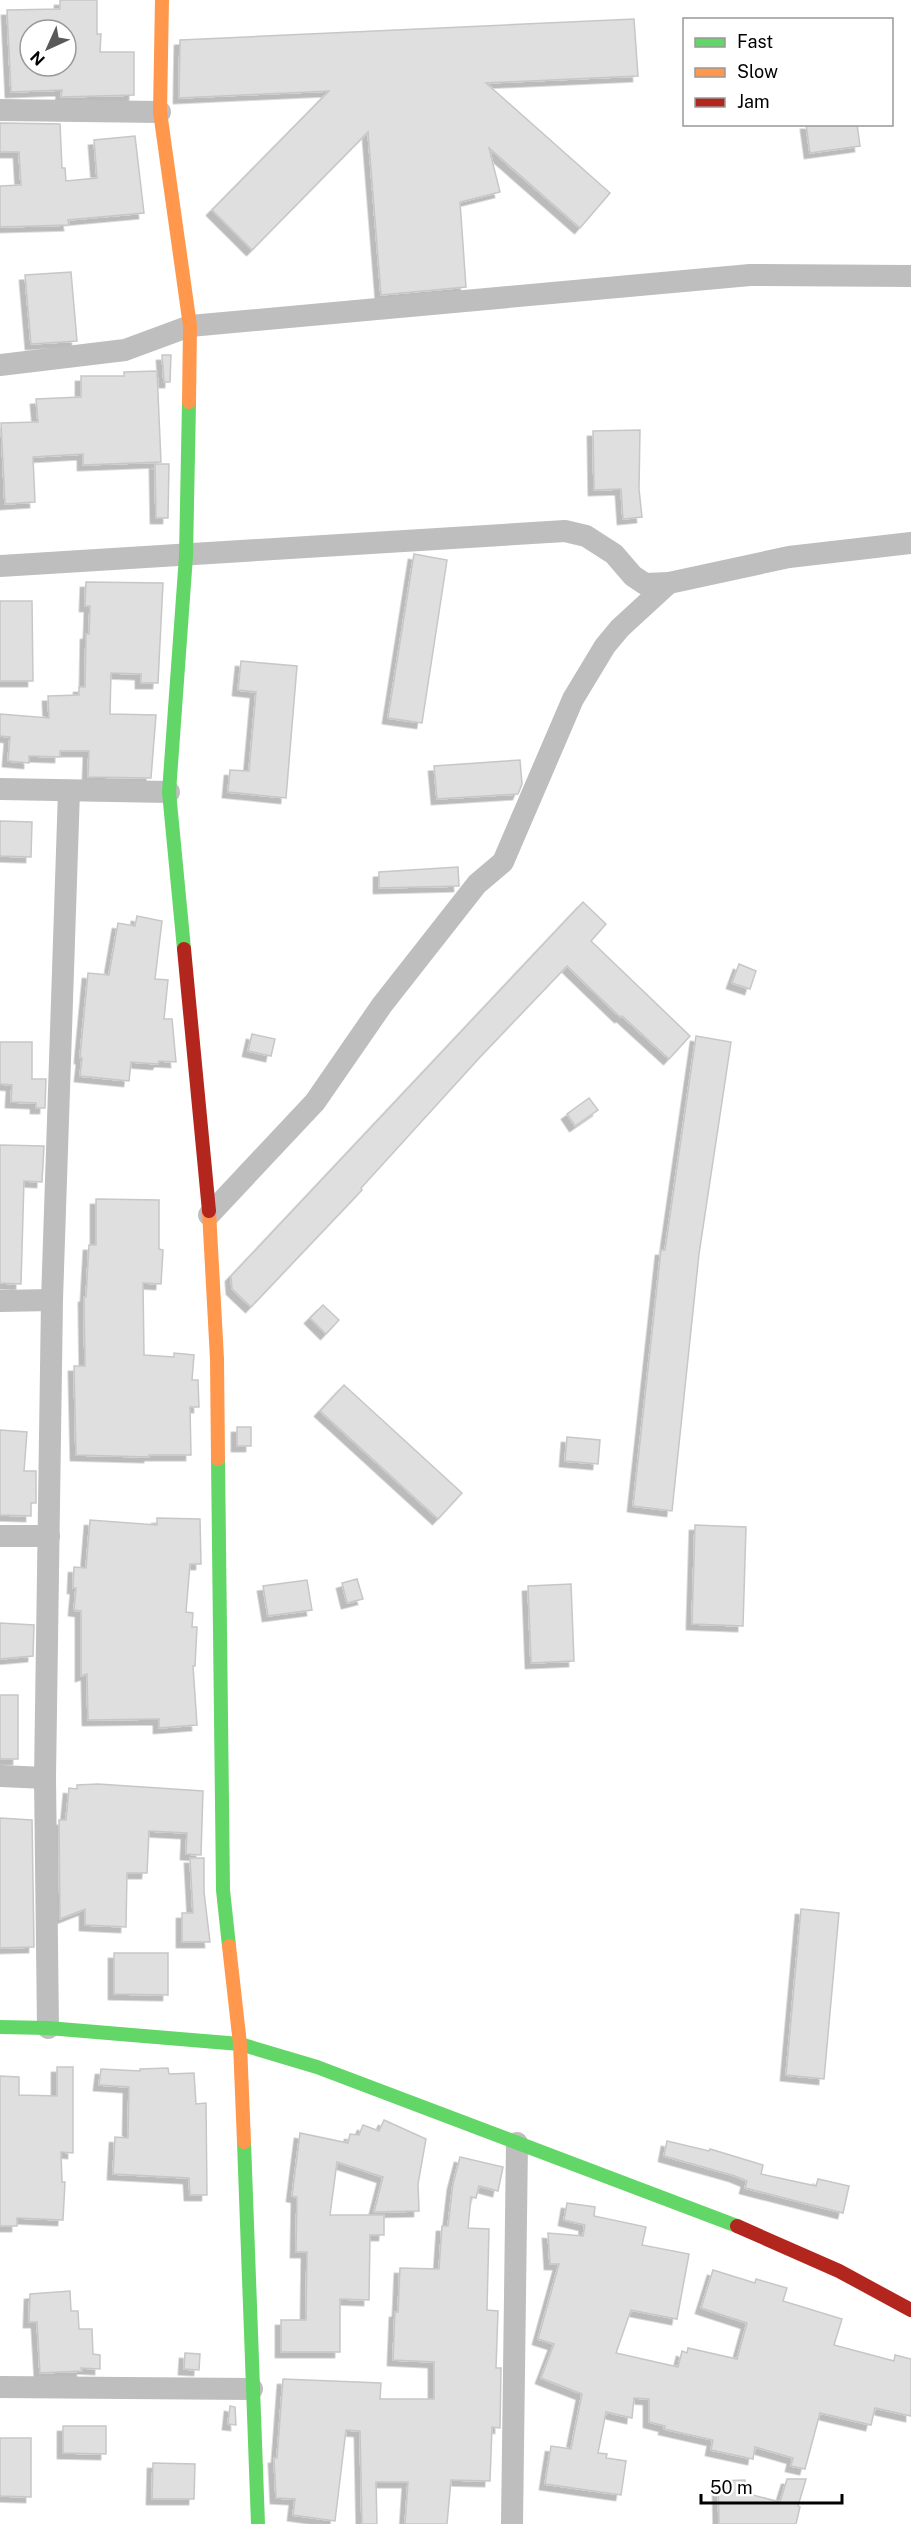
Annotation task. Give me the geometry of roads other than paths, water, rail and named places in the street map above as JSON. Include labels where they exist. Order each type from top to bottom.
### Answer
[{"type":"street","points":[[162,0],[160,112],[190,326],[186,556],[169,792],[209,1215],[217,1359],[223,1890],[240,2044],[258,2524]]},
{"type":"street","points":[[0,110],[160,112]]},
{"type":"street","points":[[0,365],[125,350],[190,326],[750,275],[911,276]]},
{"type":"street","points":[[0,566],[186,556],[534,531],[565,531],[586,536],[614,554],[633,576],[645,584],[669,583],[789,557],[911,543]]},
{"type":"street","points":[[209,1215],[315,1102],[396,987],[477,884],[502,862],[573,699],[605,646],[620,628],[669,583]]},
{"type":"street","points":[[0,789],[169,792]]},
{"type":"street","points":[[48,2028],[45,1778],[52,1300],[69,791]]},
{"type":"street","points":[[0,1301],[52,1300]]},
{"type":"street","points":[[0,1536],[49,1536]]},
{"type":"street","points":[[0,1776],[45,1778]]},
{"type":"street","points":[[0,2027],[48,2028],[240,2044],[317,2067],[756,2234],[839,2271],[911,2310]]},
{"type":"street","points":[[512,2524],[517,2143]]},
{"type":"street","points":[[0,2387],[252,2390]]}]
